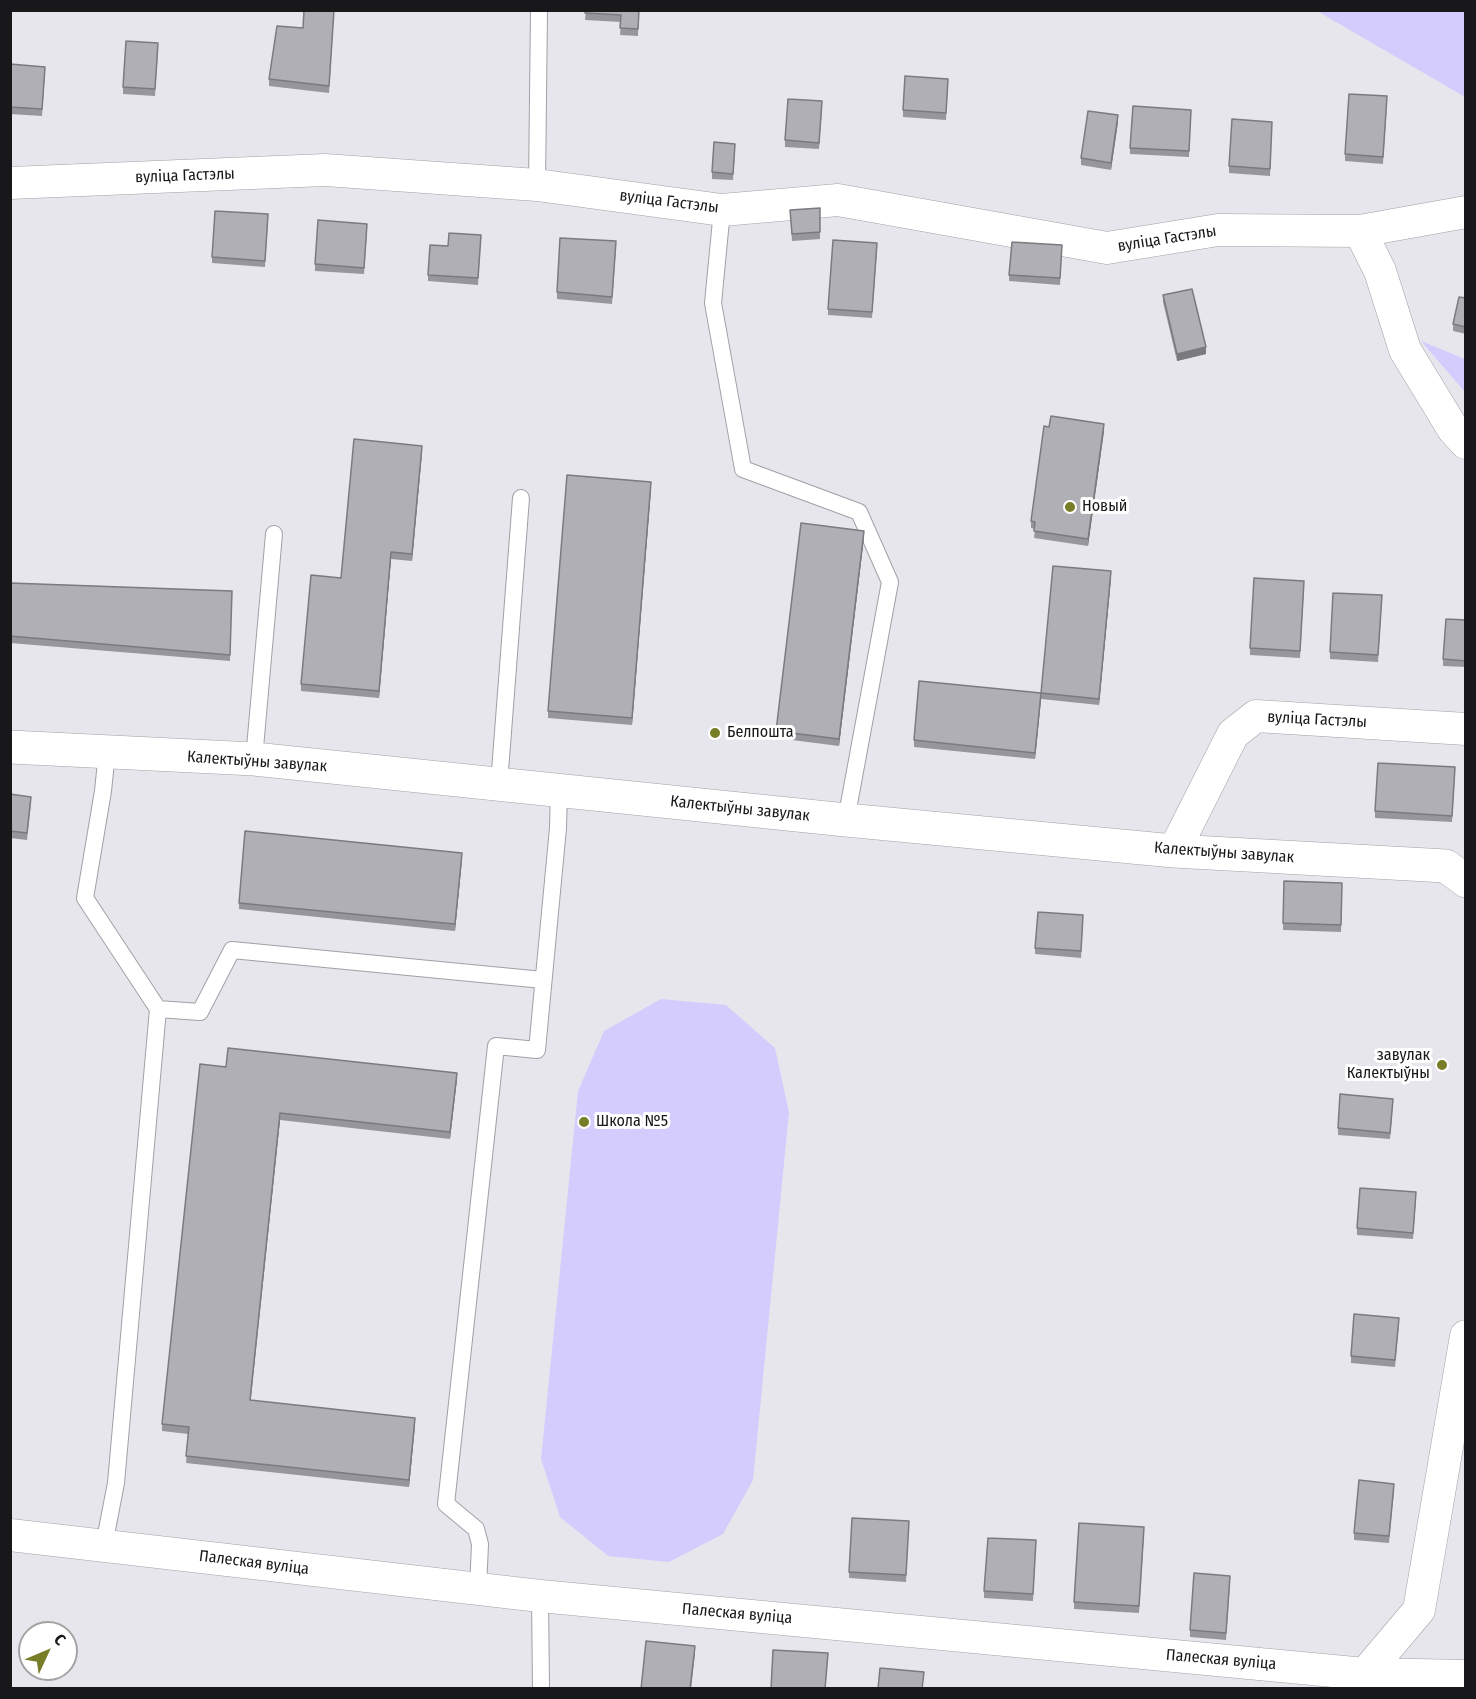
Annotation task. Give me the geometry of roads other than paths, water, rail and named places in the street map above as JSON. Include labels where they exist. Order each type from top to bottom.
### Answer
[{"type":"street","name":"вуліца Гастэлы","points":[[10,183],[325,170],[537,185],[722,210],[838,200],[1107,248],[1218,230],[1360,231],[1466,212]]},
{"type":"street","points":[[1360,231],[1380,271],[1405,350],[1453,429],[1466,443]]},
{"type":"street","name":"вуліца Гастэлы","points":[[1174,851],[1233,734],[1256,717],[1466,729]]},
{"type":"street","name":"Калектыўны завулак","points":[[10,747],[254,759],[1174,851],[1446,867],[1466,882]]},
{"type":"street","points":[[1363,1681],[1419,1610],[1466,1336]]},
{"type":"street","name":"Палеская вуліца","points":[[10,1535],[540,1596],[1363,1681],[1466,1676]]},
{"type":"lane","points":[[537,185],[539,10]]},
{"type":"lane","points":[[722,210],[713,303],[743,469],[859,512],[890,582],[846,820]]},
{"type":"lane","points":[[499,784],[521,498]]},
{"type":"lane","points":[[254,759],[274,534]]},
{"type":"lane","points":[[104,1545],[116,1483],[158,1009],[85,898],[103,791],[107,752]]},
{"type":"lane","points":[[478,1589],[480,1544],[476,1529],[446,1504],[496,1046],[537,1050],[558,828],[559,790]]},
{"type":"lane","points":[[158,1009],[200,1012],[232,950],[543,980]]},
{"type":"lane","points":[[540,1596],[541,1689]]},
{"type":"place","name":"Новый","points":[[1070,507]]},
{"type":"place","name":"Белпошта","points":[[715,733]]},
{"type":"place","name":"завулак Калектыўны","points":[[1442,1065]]},
{"type":"place","name":"Школа №5","points":[[584,1122]]}]
